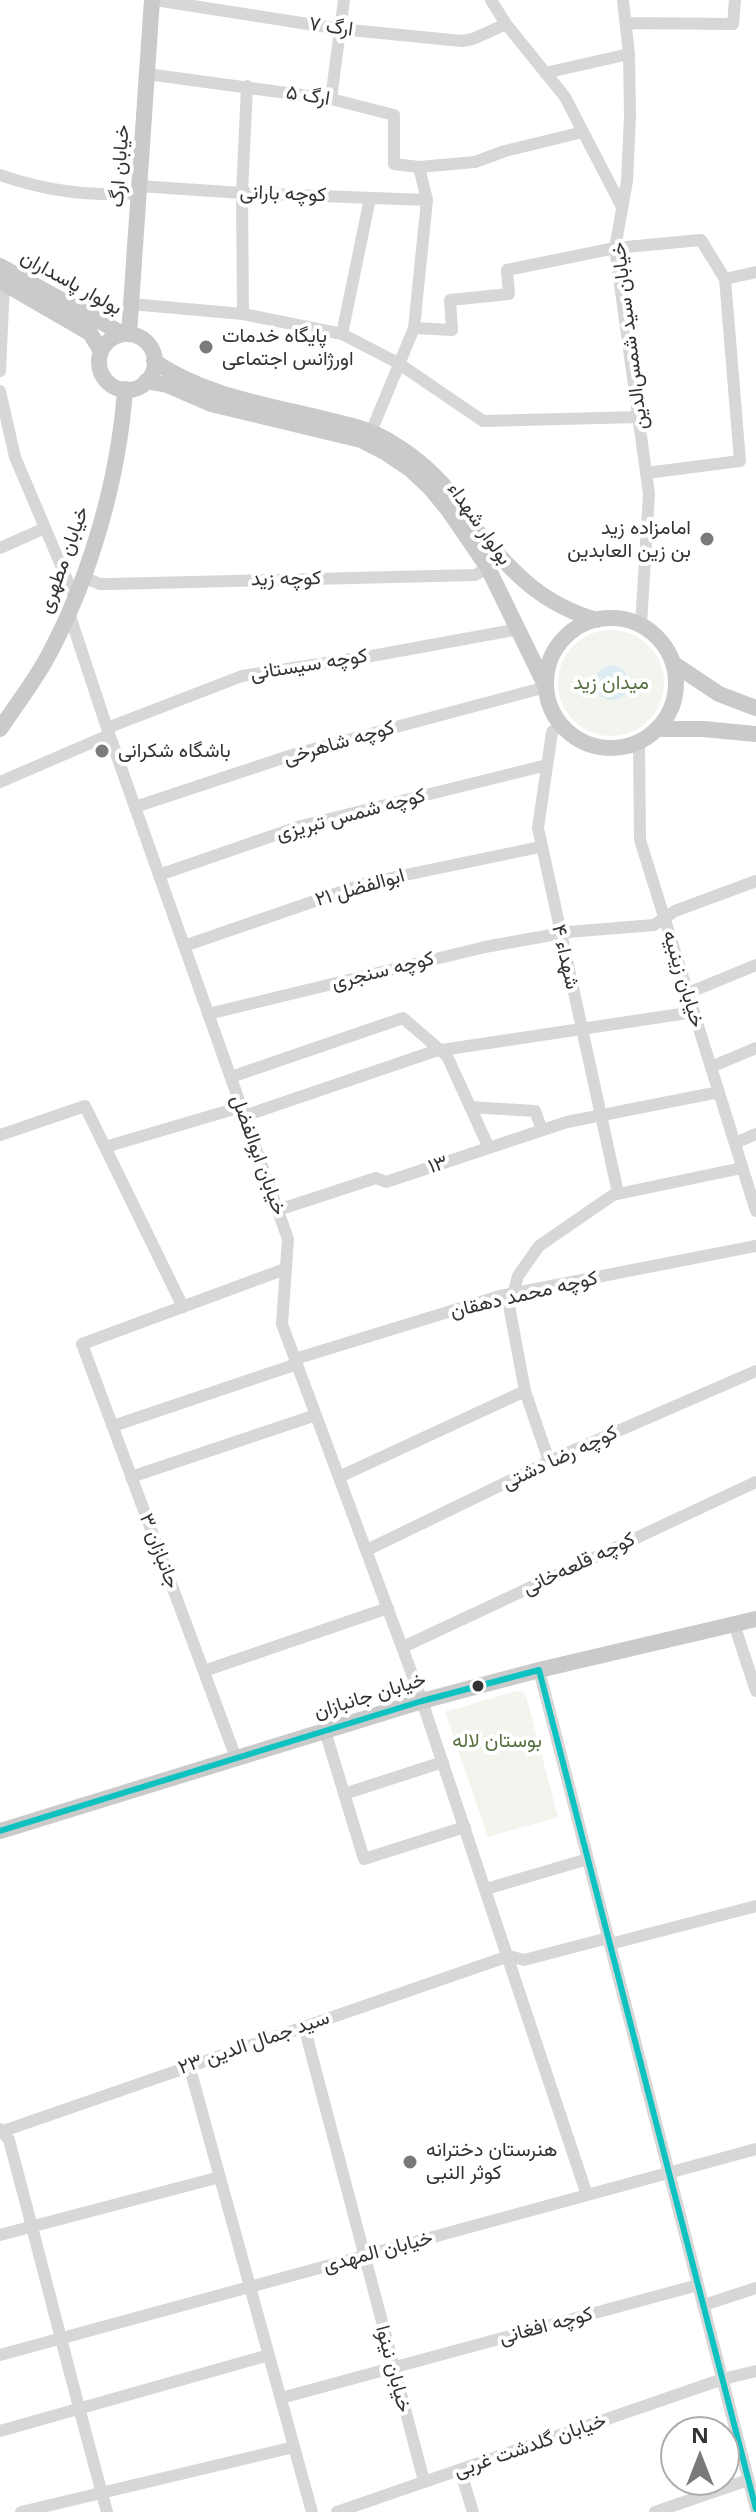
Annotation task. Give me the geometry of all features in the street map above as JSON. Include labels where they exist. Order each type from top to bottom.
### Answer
[{"type":"main road","name":"خیابان ارگ","points":[[126,334],[131,304],[154,0]]},
{"type":"main road","name":"بولوار پاسداران","points":[[0,266],[126,334]]},
{"type":"main road","name":"بولوار پاسداران","points":[[2,283],[90,333],[101,351]]},
{"type":"main road","points":[[126,334],[145,340],[152,350],[154,361],[146,381],[136,388],[125,389],[105,379],[99,363],[101,351],[107,342],[126,334]]},
{"type":"main road","name":"بولوار شهداء","points":[[154,361],[172,373],[215,392],[371,432],[392,442],[440,480],[475,529],[521,578],[546,599],[571,612],[597,620]]},
{"type":"main road","name":"بولوار شهداء","points":[[146,381],[167,385],[211,404],[361,440],[410,469],[449,511],[488,568],[546,687]]},
{"type":"main road","name":"خیابان مطهری","points":[[0,729],[47,658],[83,577],[115,469],[125,389]]},
{"type":"main road","points":[[620,619],[641,625],[664,644],[674,664],[676,695],[667,717],[639,742],[619,748],[598,747],[578,739],[561,724],[552,710],[546,687],[549,664],[559,643],[576,628],[597,620],[620,619]]},
{"type":"main road","points":[[674,664],[719,694],[756,708]]},
{"type":"main road","points":[[657,729],[756,734]]},
{"type":"main road","name":"خیابان جانبازان","points":[[0,1831],[422,1701],[756,1619]]},
{"type":"street","name":"ارگ ۷","points":[[154,0],[340,29],[462,41],[506,24]]},
{"type":"street","points":[[331,99],[344,0]]},
{"type":"street","points":[[491,0],[506,24],[565,97],[622,207]]},
{"type":"street","name":"خیابان سید شمس‌الدین","points":[[623,0],[629,54],[628,165],[615,248],[649,494],[641,625]]},
{"type":"street","points":[[627,23],[733,24],[735,0]]},
{"type":"street","points":[[545,73],[629,54]]},
{"type":"street","name":"ارگ ۵","points":[[147,74],[331,99],[394,115],[394,164],[419,167]]},
{"type":"street","points":[[243,314],[242,193],[247,86]]},
{"type":"street","points":[[371,432],[414,328],[427,200],[419,167],[475,162],[505,151],[583,132]]},
{"type":"street","name":"کوچه بارانی","points":[[0,175],[59,191],[101,195],[138,190],[427,200]]},
{"type":"street","points":[[342,334],[370,198]]},
{"type":"street","points":[[414,328],[452,330],[450,300],[509,294],[507,270],[615,248],[701,240],[725,279],[740,461],[646,473]]},
{"type":"street","points":[[725,279],[756,272]]},
{"type":"street","points":[[0,371],[2,283]]},
{"type":"street","points":[[131,304],[243,314],[342,334],[398,363],[483,421],[639,417]]},
{"type":"street","name":"خیابان ابوالفضل","points":[[0,391],[6,442],[45,528],[71,603],[108,732],[288,1239],[282,1324],[422,1701],[587,2195]]},
{"type":"street","points":[[0,548],[45,528]]},
{"type":"street","name":"کوچه زید","points":[[83,577],[100,584],[110,584],[475,575],[488,568]]},
{"type":"street","name":"کوچه سیستانی","points":[[0,782],[108,732],[242,676],[519,629]]},
{"type":"street","name":"کوچه شاهرخی","points":[[135,807],[295,754],[546,687]]},
{"type":"street","name":"شهداء ۴","points":[[561,724],[552,732],[538,828],[540,847],[618,1193]]},
{"type":"street","name":"خیابان زینبیه","points":[[639,742],[640,840],[756,1211]]},
{"type":"street","name":"کوچه شمس تبریزی","points":[[159,875],[301,826],[547,765]]},
{"type":"street","name":"ابوالفضل ۲۱","points":[[184,946],[367,883],[540,847]]},
{"type":"street","name":"کوچه سنجری","points":[[208,1014],[485,947],[654,925],[675,911],[756,881]]},
{"type":"street","points":[[688,993],[756,965]]},
{"type":"street","points":[[105,1147],[243,1112],[440,1050],[694,1012]]},
{"type":"street","points":[[231,1077],[403,1018],[447,1056],[489,1148]]},
{"type":"street","points":[[711,1067],[756,1048]]},
{"type":"street","name":"۱۳","points":[[278,1210],[376,1178],[386,1182],[542,1130],[600,1115],[719,1092]]},
{"type":"street","points":[[0,1135],[85,1106],[183,1307],[285,1269]]},
{"type":"street","points":[[470,1107],[535,1111],[542,1130]]},
{"type":"street","points":[[735,1143],[756,1134]]},
{"type":"street","points":[[549,1461],[525,1391],[510,1294],[518,1276],[539,1246],[618,1193],[742,1168]]},
{"type":"street","name":"کوچه محمد دهقان","points":[[113,1426],[296,1361],[510,1294],[756,1246]]},
{"type":"street","name":"جانبازان ۳","points":[[183,1307],[82,1344],[236,1758]]},
{"type":"street","name":"کوچه رضا دشتی","points":[[367,1550],[549,1461],[756,1371]]},
{"type":"street","points":[[339,1477],[525,1391]]},
{"type":"street","points":[[131,1477],[316,1415]]},
{"type":"street","name":"کوچه قلعه‌خانی","points":[[403,1647],[756,1482]]},
{"type":"street","points":[[204,1671],[388,1608]]},
{"type":"street","points":[[734,1624],[756,1691]]},
{"type":"street","points":[[539,1670],[756,2509]]},
{"type":"street","points":[[325,1731],[364,1859],[465,1827]]},
{"type":"street","points":[[344,1794],[443,1762]]},
{"type":"street","points":[[486,1889],[588,1859]]},
{"type":"street","name":"سید جمال الدین ۲۳","points":[[1,2131],[509,1956],[524,1960],[756,1906]]},
{"type":"street","name":"خیابان نینوا","points":[[304,2026],[424,2481]]},
{"type":"street","points":[[189,2065],[312,2512]]},
{"type":"street","points":[[1,2131],[9,2140],[107,2512]]},
{"type":"street","name":"خیابان المهدی","points":[[0,2355],[756,2149]]},
{"type":"street","points":[[0,2235],[220,2177]]},
{"type":"street","name":"کوچه افغانی","points":[[281,2398],[698,2285]]},
{"type":"street","points":[[704,2305],[756,2288]]},
{"type":"street","points":[[0,2431],[269,2355]]},
{"type":"street","name":"خیابان گلدشت غربی","points":[[337,2512],[723,2379],[756,2371]]},
{"type":"street","points":[[21,2512],[294,2447]]},
{"type":"street","points":[[460,2470],[473,2512]]},
{"type":"street","points":[[655,2512],[748,2480]]},
{"type":"green space","name":"میدان زید","points":[[611,630],[631,634],[648,646],[660,663],[664,683],[660,703],[648,720],[631,732],[611,736],[591,732],[574,720],[562,703],[558,683],[562,663],[574,646],[591,634]]},
{"type":"green space","name":"بوستان لاله","points":[[516,1691],[526,1696],[558,1817],[488,1837],[445,1712]]},
{"type":"shaded area","points":[[612,666],[624,671],[629,683],[624,695],[612,700],[600,695],[595,683],[600,671]]},
{"type":"transit line","points":[[0,1831],[422,1701],[539,1670],[756,2509]]},
{"type":"place","name":"پایگاه خدمات اورژانس اجتماعی","points":[[206,347]]},
{"type":"place","name":"امامزاده زید بن زین العابدین","points":[[707,539]]},
{"type":"place","name":"باشگاه شکرانی","points":[[102,751]]},
{"type":"place","name":"هنرستان دخترانه کوثر النبی","points":[[410,2162]]}]
